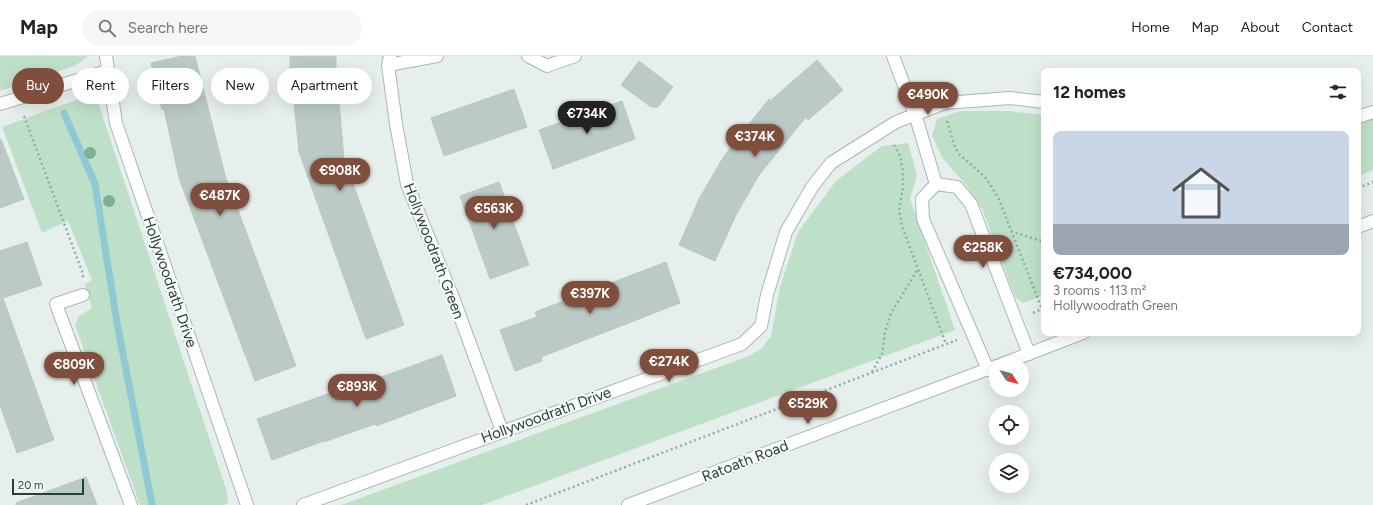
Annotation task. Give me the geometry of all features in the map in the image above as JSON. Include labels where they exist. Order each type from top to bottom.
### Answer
[{"type":"street","name":"Hollywoodrath Drive","points":[[106,56],[107,68]]},
{"type":"street","name":"Hollywoodrath Green","points":[[437,56],[389,61],[396,124],[407,184],[454,300],[502,431]]},
{"type":"street","points":[[528,56],[547,66],[575,56]]},
{"type":"street","points":[[893,56],[915,114],[936,184]]},
{"type":"street","name":"Hollywoodrath Drive","points":[[303,505],[742,344],[761,326],[767,295],[786,232],[812,187],[831,163],[885,128],[915,114],[945,103],[1010,98],[1041,102]]},
{"type":"street","points":[[0,104],[12,100]]},
{"type":"street","name":"Hollywoodrath Drive","points":[[113,104],[116,123],[246,505]]},
{"type":"street","points":[[1361,116],[1373,112]]},
{"type":"street","points":[[936,184],[957,187],[971,204],[1029,354]]},
{"type":"street","points":[[936,184],[922,199],[924,219],[972,334],[989,363]]},
{"type":"street","points":[[1361,226],[1373,221]]},
{"type":"street","points":[[83,295],[56,304],[130,505]]},
{"type":"street","points":[[1021,357],[1075,336]]},
{"type":"street","name":"Ratoath Road","points":[[628,505],[989,369]]},
{"type":"path","points":[[945,103],[948,126],[955,147],[959,154],[985,177],[992,187],[1041,304]]},
{"type":"path","points":[[19,104],[84,274],[83,295]]},
{"type":"path","points":[[1361,187],[1373,182]]},
{"type":"path","points":[[1011,231],[1041,241]]},
{"type":"path","points":[[871,372],[882,354],[885,332],[891,313],[918,269]]},
{"type":"path","points":[[1015,319],[1041,310]]},
{"type":"path","points":[[526,505],[972,334]]},
{"type":"green space","points":[[0,56],[88,56],[75,66],[64,70],[64,68],[12,68],[12,87],[0,91]]},
{"type":"green space","points":[[72,101],[72,104],[99,104],[227,492],[228,502],[224,505],[140,505],[75,325],[79,316],[92,308],[85,284],[92,280],[68,221],[42,233],[2,127]]},
{"type":"green space","points":[[960,111],[1008,111],[1041,115],[1041,296],[1023,303],[1015,297],[983,211],[967,186],[943,159],[932,136],[937,119]]},
{"type":"green space","points":[[1373,118],[1373,170],[1361,175],[1361,122]]},
{"type":"green space","points":[[908,143],[917,175],[910,199],[955,330],[482,505],[341,505],[749,356],[761,349],[771,336],[780,287],[798,232],[836,181],[882,146]]},
{"type":"building","points":[[182,56],[195,56],[198,68],[152,68],[151,63]]},
{"type":"building","points":[[290,56],[336,56],[336,68],[290,68]]},
{"type":"building","points":[[817,60],[843,90],[808,120],[806,117],[759,175],[736,215],[715,261],[679,245],[699,199],[724,156],[769,99],[770,101]]},
{"type":"building","points":[[639,61],[673,87],[658,107],[651,107],[621,85]]},
{"type":"building","points":[[203,88],[225,175],[296,366],[255,381],[179,178],[164,109],[162,110],[161,104],[203,104]]},
{"type":"building","points":[[514,89],[527,127],[444,156],[431,118]]},
{"type":"building","points":[[622,101],[635,139],[553,169],[539,130]]},
{"type":"building","points":[[294,104],[339,104],[344,159],[404,325],[366,339],[299,152]]},
{"type":"building","points":[[1,139],[24,199],[0,208],[0,140]]},
{"type":"building","points":[[499,182],[529,265],[490,279],[460,196]]},
{"type":"building","points":[[27,242],[42,285],[3,298],[54,440],[17,453],[0,405],[0,251]]},
{"type":"building","points":[[666,262],[680,303],[541,357],[542,361],[515,371],[500,330],[537,317],[535,312]]},
{"type":"building","points":[[442,355],[456,396],[376,426],[375,424],[272,460],[257,419],[353,385],[354,387]]},
{"type":"building","points":[[86,477],[97,505],[16,505],[16,503]]},
{"type":"waterway","points":[[64,113],[95,184],[117,323],[152,504]]}]
